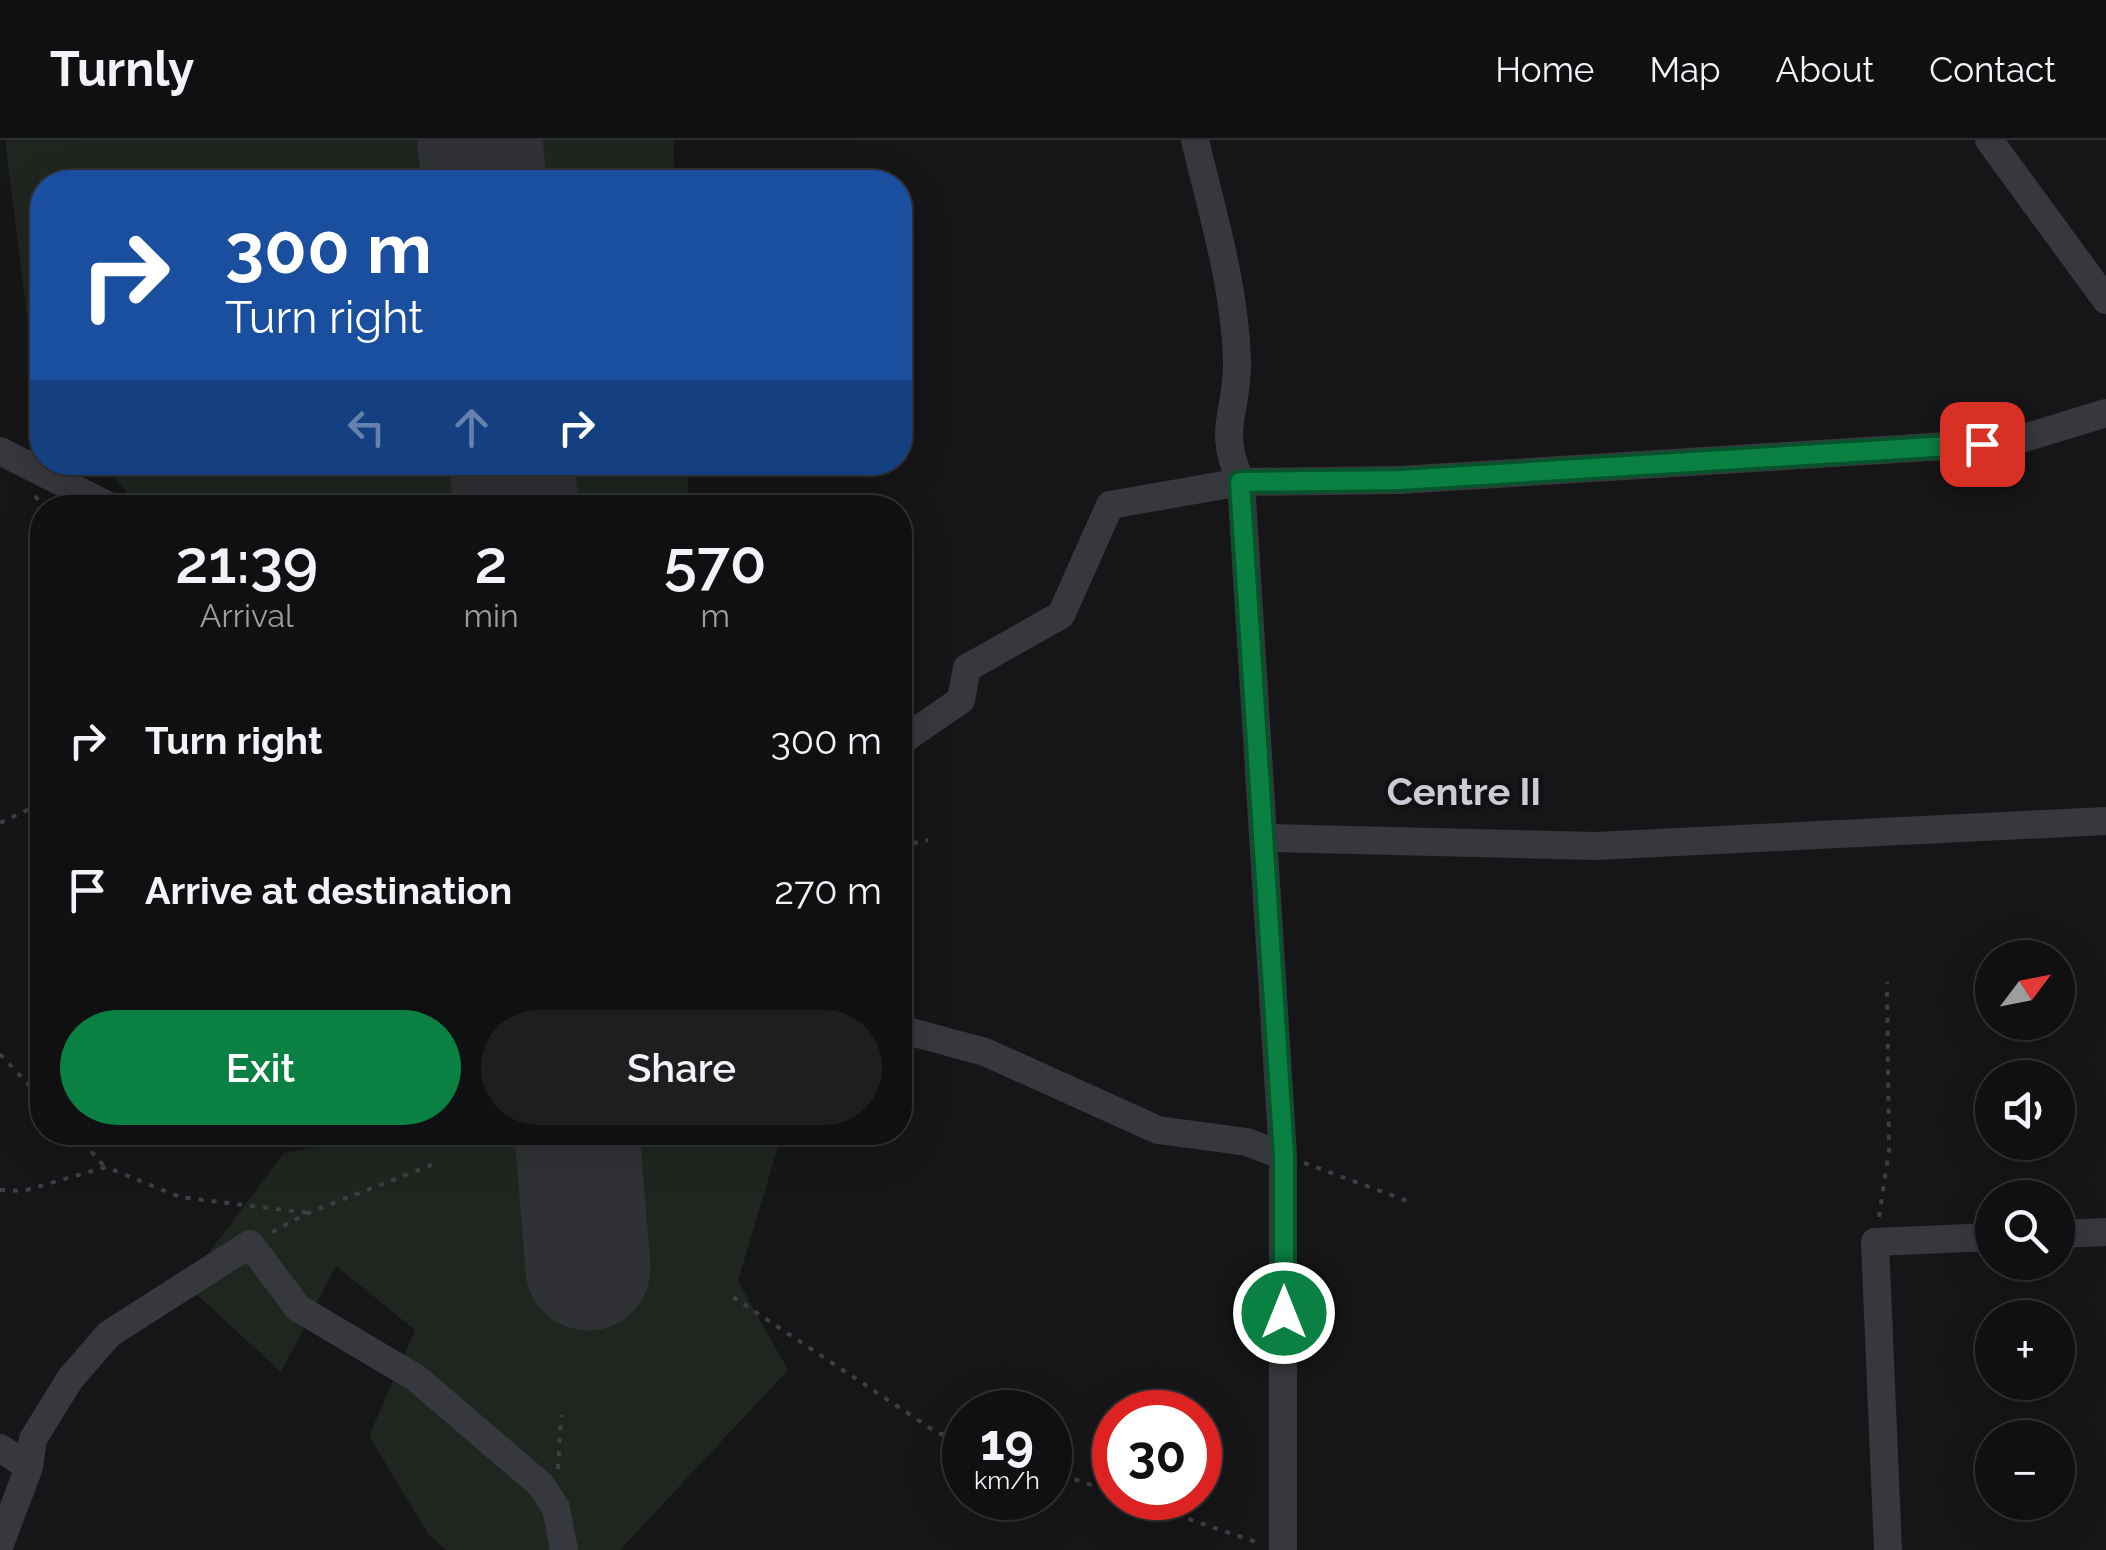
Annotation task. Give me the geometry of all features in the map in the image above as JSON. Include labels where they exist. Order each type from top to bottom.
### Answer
[{"type":"street","points":[[1194,140],[1228,278],[1237,363],[1226,449],[1240,482],[1284,1156],[1273,1547]]},
{"type":"street","points":[[1989,140],[2106,300]]},
{"type":"street","points":[[912,734],[961,700],[967,668],[1061,616],[1110,505],[1240,482],[1400,480],[2011,442],[2106,413]]},
{"type":"street","points":[[0,451],[30,466]]},
{"type":"street","points":[[48,475],[88,495]]},
{"type":"street","points":[[1266,838],[1596,846],[2106,821]]},
{"type":"street","points":[[912,1032],[985,1052],[1158,1130],[1247,1142],[1284,1156]]},
{"type":"street","points":[[2075,1233],[2106,1232]]},
{"type":"street","points":[[1888,1550],[1875,1242],[1975,1238]]},
{"type":"street","points":[[0,1544],[29,1467],[33,1439],[70,1378],[109,1334],[250,1244],[298,1308],[416,1378],[541,1484],[556,1508],[564,1550]]},
{"type":"street","points":[[0,1448],[29,1467]]},
{"type":"path","points":[[0,823],[30,809]]},
{"type":"path","points":[[912,843],[928,840]]},
{"type":"path","points":[[1875,1242],[1889,1150],[1887,982]]},
{"type":"path","points":[[0,1054],[30,1086]]},
{"type":"path","points":[[86,1145],[106,1168],[180,1197],[308,1213]]},
{"type":"path","points":[[1284,1156],[1413,1203]]},
{"type":"path","points":[[250,1244],[308,1213],[439,1162]]},
{"type":"path","points":[[0,1190],[23,1191],[106,1168]]},
{"type":"path","points":[[733,1297],[942,1434]]},
{"type":"path","points":[[558,1471],[560,1415]]},
{"type":"path","points":[[1193,1520],[1273,1547]]},
{"type":"shaded area","points":[[5,140],[673,140],[674,170],[30,170],[30,323]]},
{"type":"shaded area","points":[[113,475],[688,475],[688,495],[128,495]]},
{"type":"shaded area","points":[[329,1145],[778,1145],[738,1281],[788,1370],[620,1550],[446,1550],[429,1535],[369,1436],[415,1330],[336,1266],[281,1372],[185,1284],[284,1153]]},
{"type":"runway","points":[[480,140],[483,170]]},
{"type":"runway","points":[[513,475],[515,495]]},
{"type":"runway","points":[[578,1145],[588,1268]]},
{"type":"district","name":"Centre II","points":[[1464,792]]},
{"type":"route","points":[[1284,1313],[1284,1156],[1240,482],[1400,480],[1982,444]]}]
